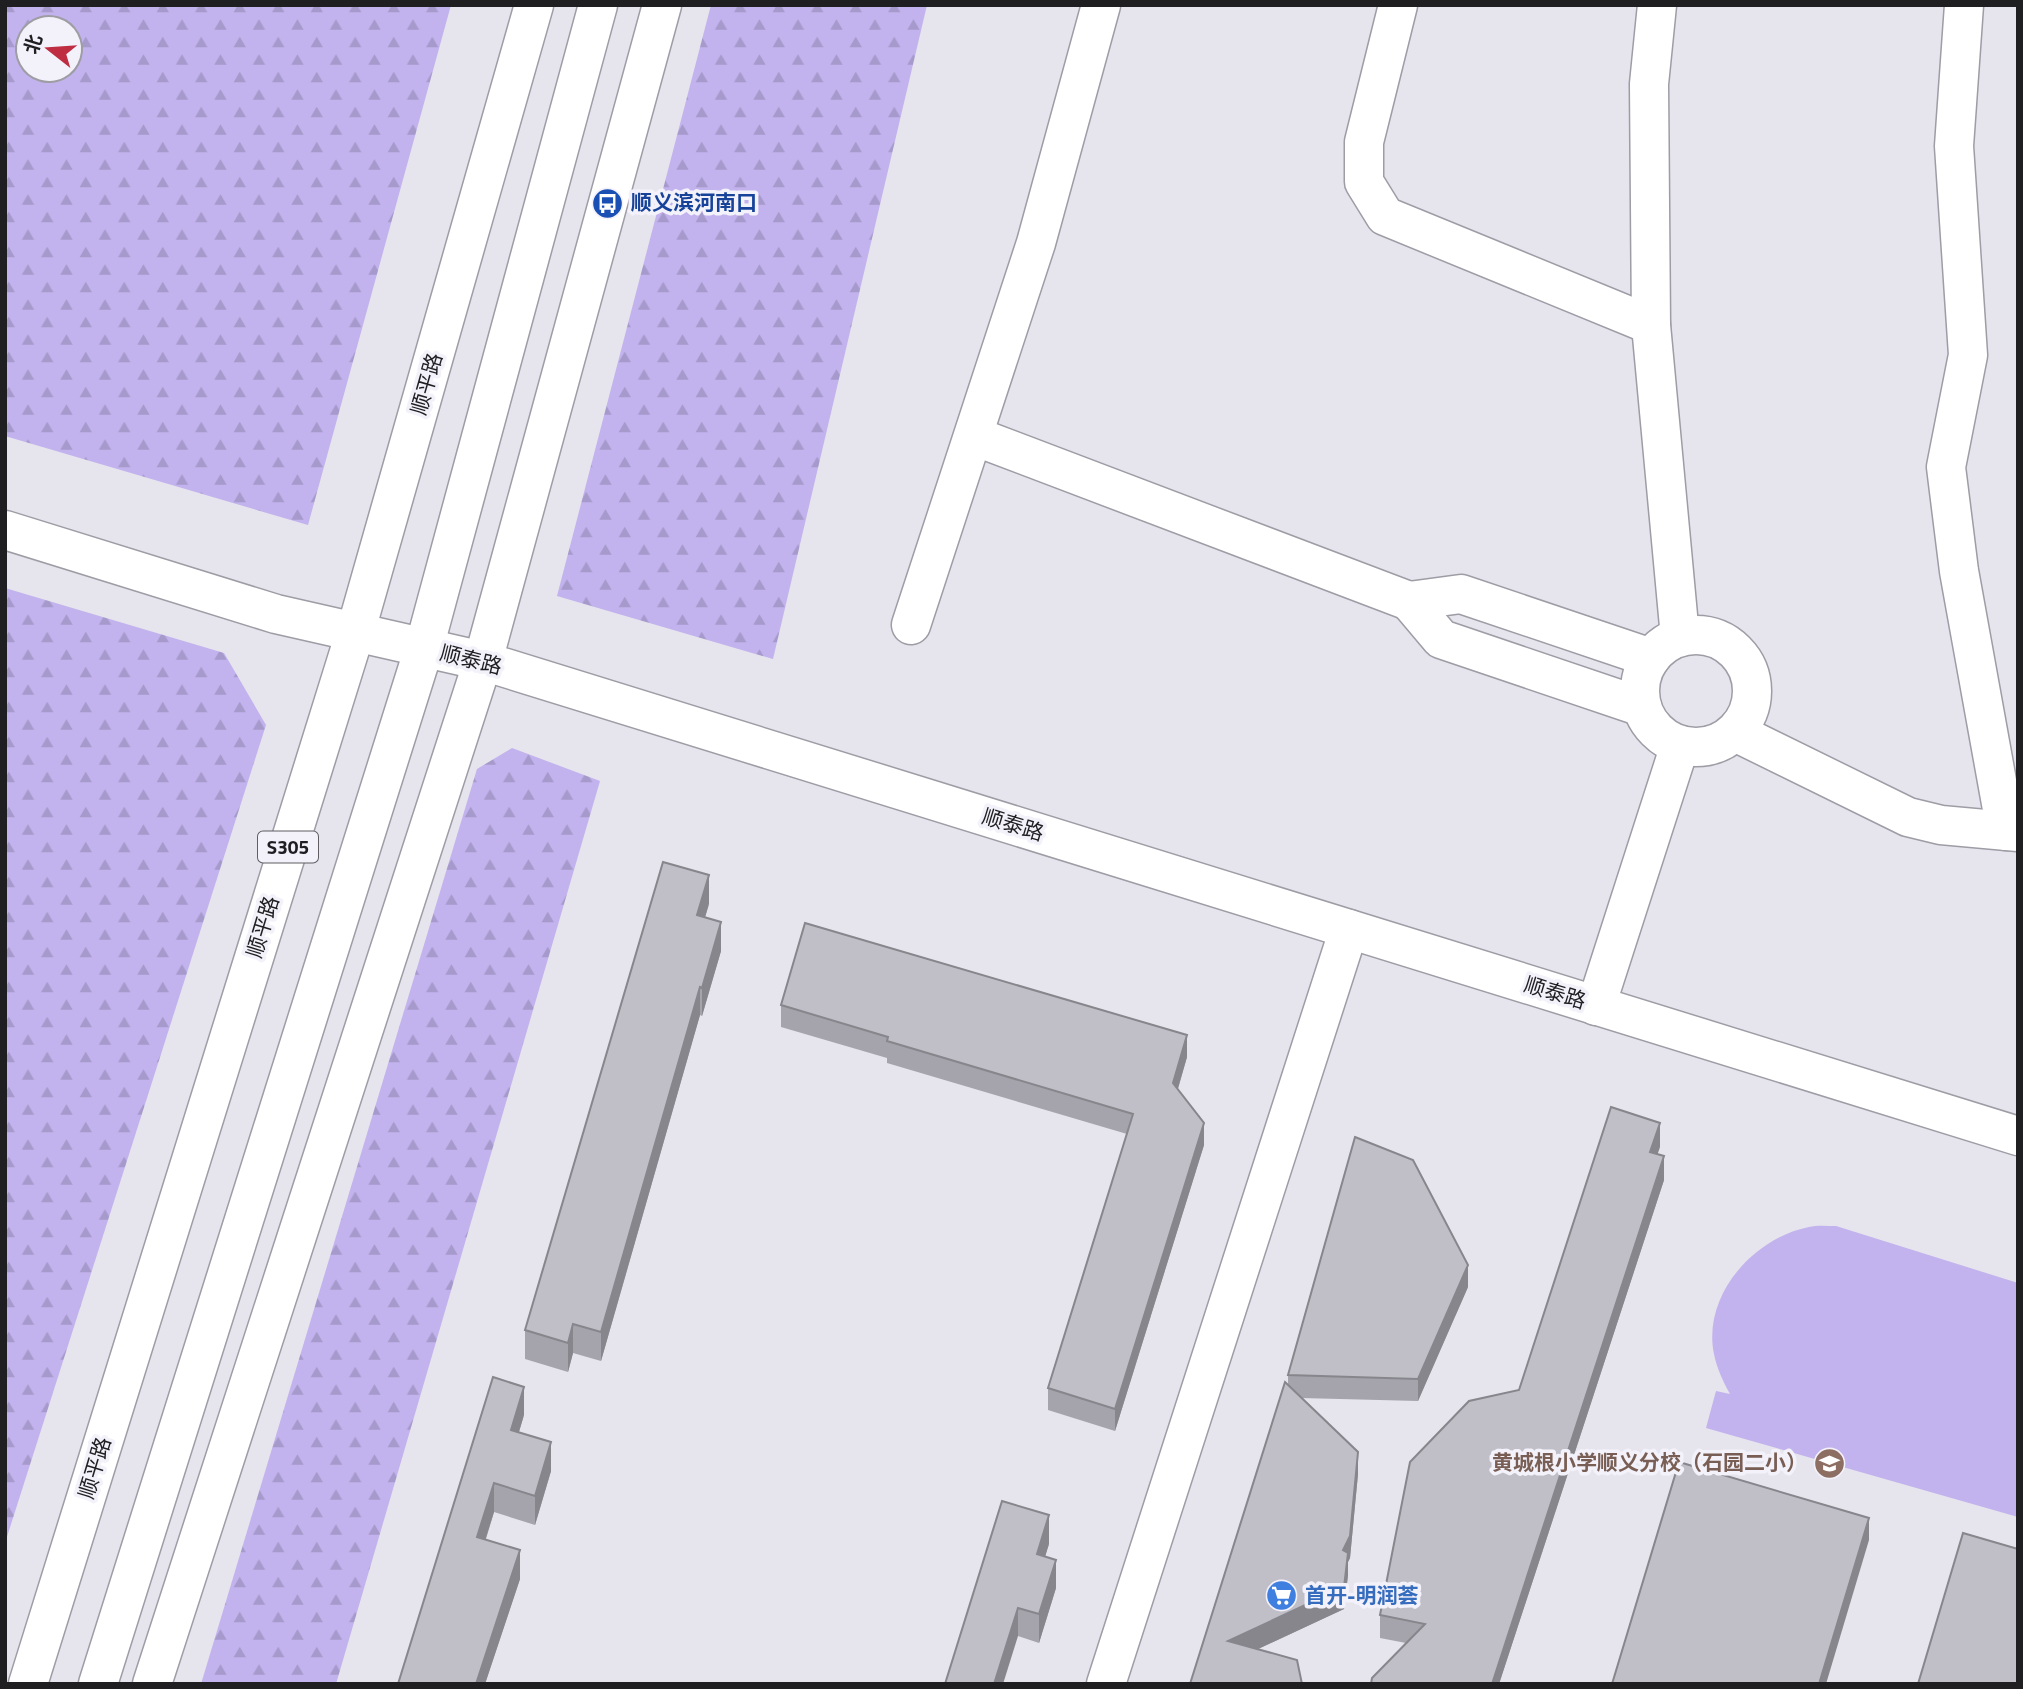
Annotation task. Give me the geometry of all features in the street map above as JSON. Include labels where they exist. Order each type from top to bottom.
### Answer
[{"type":"street","name":"顺平路","points":[[29,1684],[356,631],[534,5]]},
{"type":"street","points":[[98,1684],[424,648],[598,5]]},
{"type":"street","points":[[152,1684],[483,661],[662,5]]},
{"type":"street","points":[[911,625],[1036,243],[1101,5]]},
{"type":"street","points":[[1398,5],[1364,142],[1364,182],[1385,215],[1651,325]]},
{"type":"street","points":[[1657,5],[1649,83],[1651,325],[1665,648]]},
{"type":"street","points":[[1735,732],[1908,817],[1941,825],[2012,831],[1959,571],[1946,467],[1968,355],[1954,146],[1964,5]]},
{"type":"street","points":[[974,436],[1409,601],[1461,594],[1665,648]]},
{"type":"street","name":"顺泰路","points":[[5,530],[276,614],[483,661],[2018,1136]]},
{"type":"street","points":[[1409,601],[1441,639],[1642,707]]},
{"type":"street","points":[[1700,635],[1719,640],[1736,651],[1748,668],[1752,688],[1751,704],[1745,719],[1735,732],[1719,743],[1699,748],[1680,745],[1663,737],[1650,724],[1642,707],[1640,690],[1643,673],[1665,648],[1700,635]]},
{"type":"street","points":[[1597,1006],[1680,745]]},
{"type":"street","points":[[1106,1684],[1349,929]]},
{"type":"green space","points":[[5,5],[451,5],[308,525],[5,436]]},
{"type":"green space","points":[[711,5],[927,5],[773,659],[557,596]]},
{"type":"green space","points":[[5,588],[224,653],[266,725],[5,1543]]},
{"type":"green space","points":[[512,748],[600,781],[336,1684],[201,1684],[477,769]]},
{"type":"green space","points":[[1836,1226],[2018,1283],[2018,1517],[1706,1428],[1716,1391],[1730,1394],[1715,1359],[1712,1332],[1724,1291],[1751,1257],[1769,1243],[1788,1233],[1809,1227]]},
{"type":"building","points":[[663,862],[709,875],[697,915],[721,922],[601,1332],[573,1324],[568,1343],[525,1330]]},
{"type":"building","points":[[805,923],[1187,1035],[1173,1083],[1204,1123],[1115,1409],[1048,1388],[1133,1114],[887,1041],[888,1037],[781,1005]]},
{"type":"building","points":[[1611,1107],[1660,1123],[1650,1152],[1664,1156],[1492,1684],[1371,1684],[1372,1678],[1425,1624],[1380,1615],[1410,1462],[1469,1401],[1519,1390]]},
{"type":"building","points":[[1355,1137],[1413,1160],[1468,1265],[1418,1379],[1288,1375]]},
{"type":"building","points":[[493,1377],[524,1387],[511,1430],[551,1442],[535,1496],[494,1483],[477,1537],[520,1550],[476,1684],[398,1684]]},
{"type":"building","points":[[1285,1382],[1358,1452],[1350,1536],[1343,1550],[1348,1553],[1344,1587],[1228,1641],[1297,1660],[1302,1684],[1190,1684]]},
{"type":"building","points":[[1679,1462],[1869,1518],[1819,1684],[1612,1684]]},
{"type":"building","points":[[1002,1501],[1049,1515],[1037,1554],[1056,1560],[1039,1614],[1018,1608],[994,1684],[945,1684]]},
{"type":"building","points":[[1963,1533],[2018,1549],[2018,1684],[1918,1684]]},
{"type":"place","name":"顺义滨河南口","points":[[608,203]]},
{"type":"place","name":"黄城根小学顺义分校（石园二小）","points":[[1830,1463]]},
{"type":"place","name":"首开-明润荟","points":[[1282,1596]]}]
